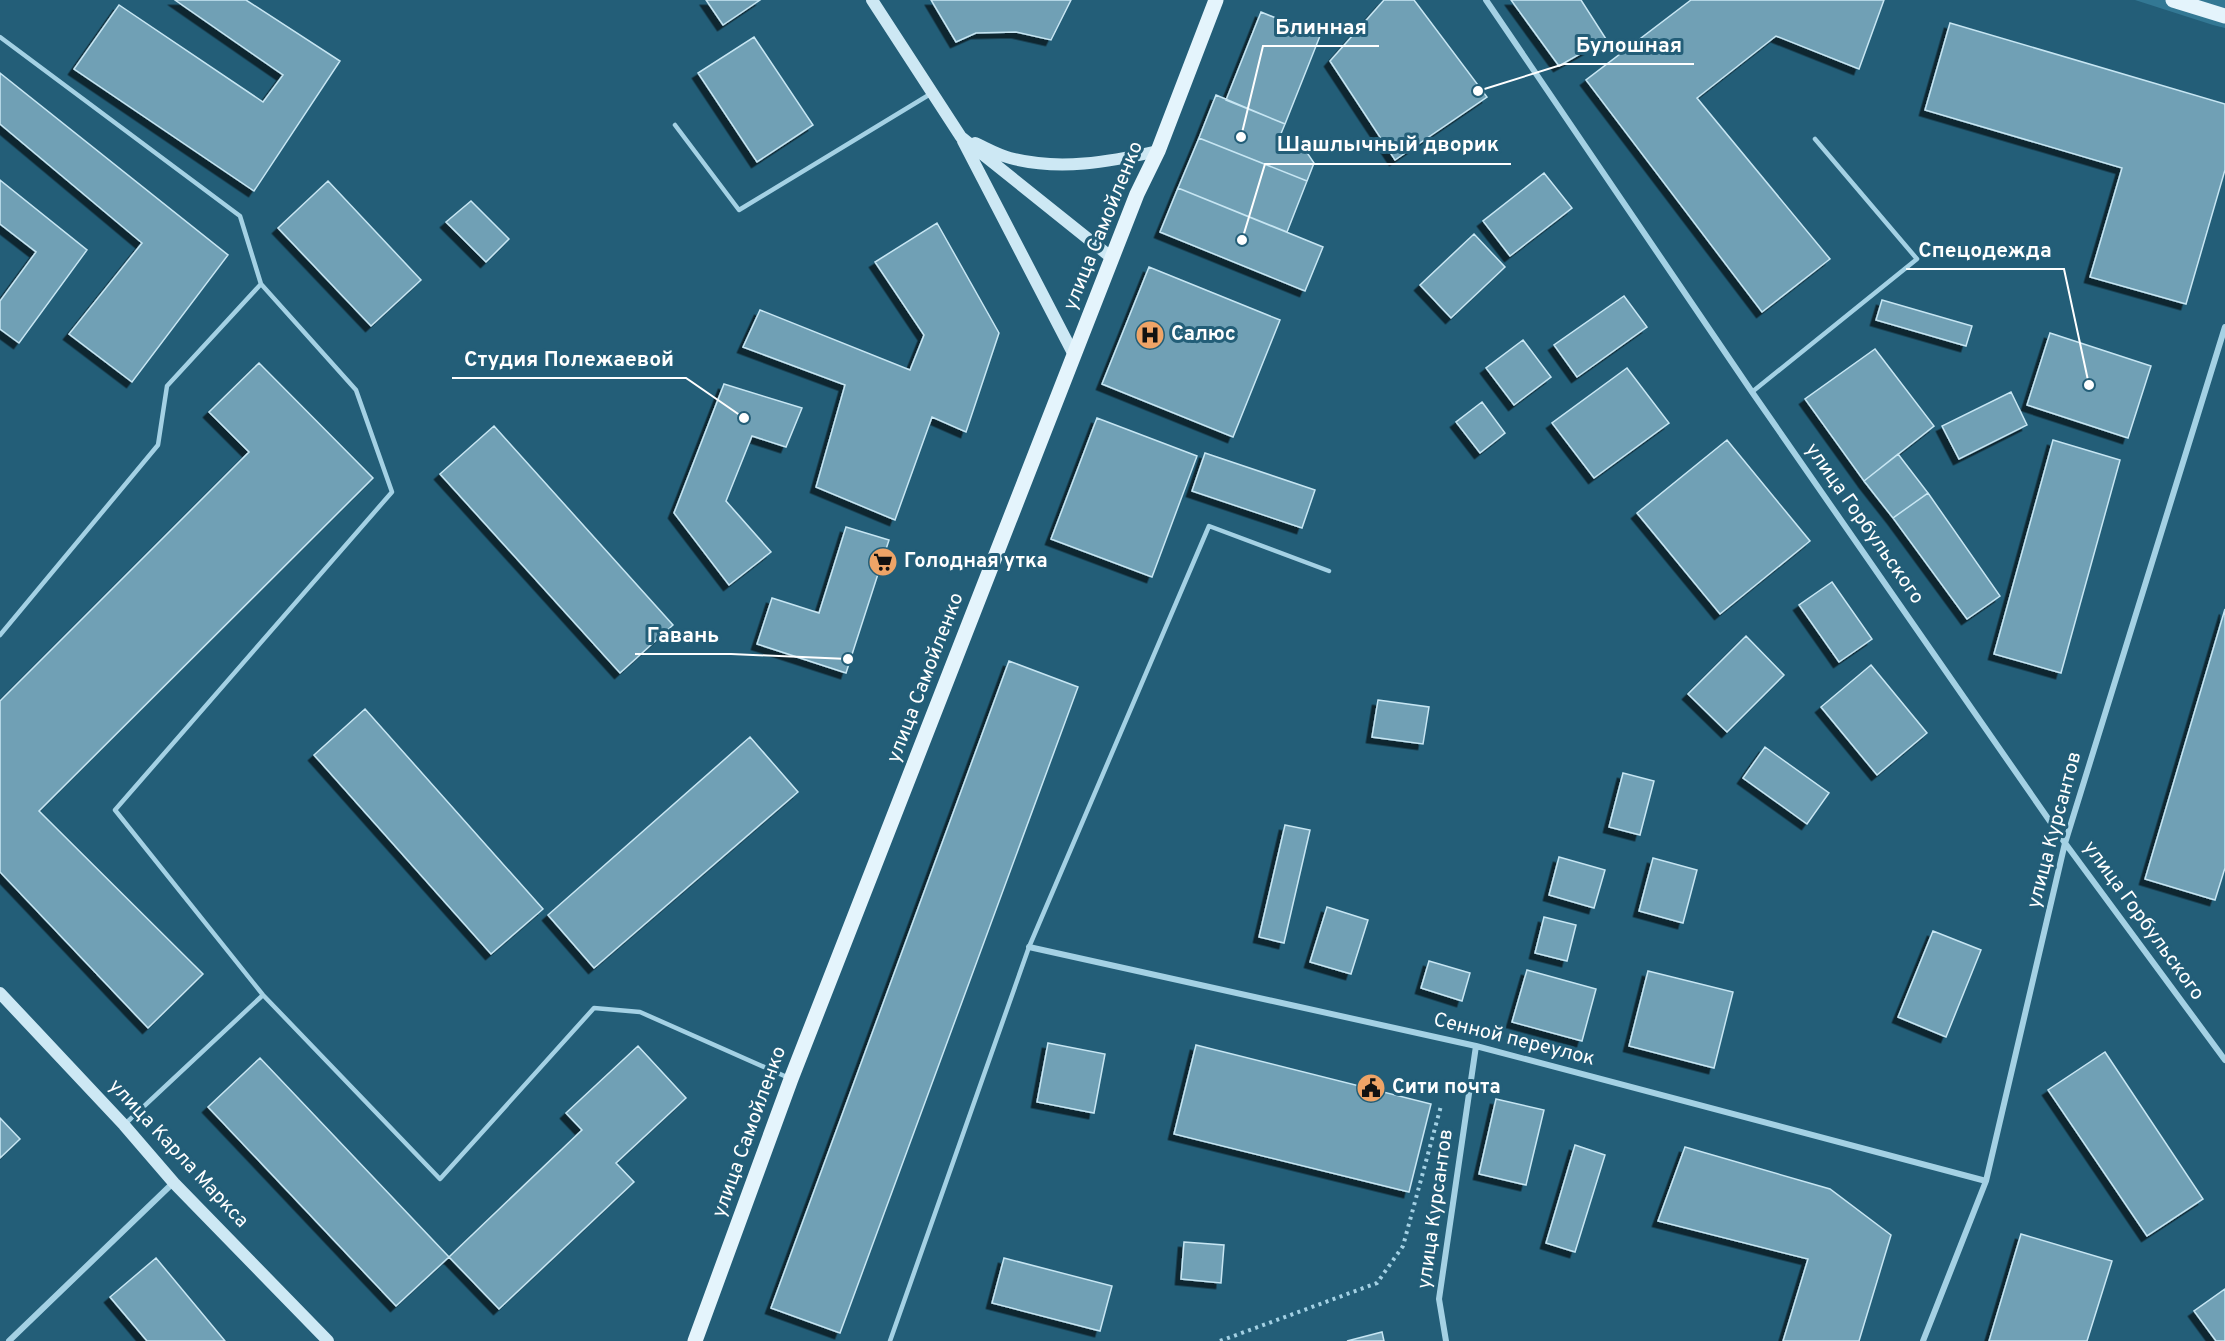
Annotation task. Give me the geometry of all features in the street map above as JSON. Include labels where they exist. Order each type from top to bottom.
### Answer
[{"type":"main road","points":[[873,0],[961,137],[1074,355]]},
{"type":"main road","name":"улица Самойленко","points":[[695,1341],[791,1079],[1137,194],[1158,151],[1216,0]]},
{"type":"main road","points":[[2173,0],[2225,16]]},
{"type":"main road","points":[[961,137],[1008,158],[1052,165],[1108,162],[1158,151]]},
{"type":"main road","points":[[961,137],[1112,258]]},
{"type":"main road","name":"улица Карла Маркса","points":[[0,993],[124,1125],[174,1183],[328,1341]]},
{"type":"street","name":"улица Горбульского","points":[[1486,0],[1752,392],[2065,843],[2225,1060]]},
{"type":"street","name":"улица Курсантов","points":[[1923,1341],[1986,1181],[2065,843],[2225,327]]},
{"type":"street","name":"Сенной переулок","points":[[1029,947],[1476,1046],[1986,1181]]},
{"type":"street","name":"улица Курсантов","points":[[1446,1341],[1439,1299],[1476,1046]]},
{"type":"street","points":[[9,1341],[174,1183]]},
{"type":"lane","points":[[0,36],[240,216],[261,284],[356,390],[392,492],[115,810],[263,995],[440,1179],[594,1008],[640,1012],[791,1079]]},
{"type":"lane","points":[[675,125],[739,210],[932,93]]},
{"type":"lane","points":[[1752,392],[1917,259],[1815,139]]},
{"type":"lane","points":[[0,635],[158,445],[167,386],[261,284]]},
{"type":"lane","points":[[890,1341],[1029,947],[1209,526],[1329,571]]},
{"type":"lane","points":[[124,1125],[263,995]]},
{"type":"path","points":[[1220,1341],[1377,1283],[1403,1246],[1443,1099]]},
{"type":"shaded area","points":[[2135,0],[2225,0],[2225,28],[2213,25]]},
{"type":"building","points":[[175,0],[246,0],[340,61],[254,191],[74,69],[119,5],[263,102],[283,75]]},
{"type":"building","points":[[706,0],[760,0],[723,25]]},
{"type":"building","points":[[931,0],[1071,0],[1051,40],[1016,32],[976,33],[956,42]]},
{"type":"building","points":[[1384,0],[1414,0],[1487,97],[1395,160],[1330,61]]},
{"type":"building","points":[[1511,0],[1581,0],[1606,39],[1559,66]]},
{"type":"building","points":[[1691,0],[1884,0],[1859,69],[1776,36],[1697,98],[1830,259],[1762,312],[1586,80]]},
{"type":"building","points":[[1261,12],[1320,36],[1285,124],[1226,100]]},
{"type":"building","points":[[1950,23],[2225,104],[2225,170],[2186,304],[2090,277],[2122,168],[1925,110]]},
{"type":"building","points":[[754,37],[813,125],[757,162],[698,73]]},
{"type":"building","points":[[0,73],[228,255],[132,382],[69,334],[142,243],[0,124]]},
{"type":"building","points":[[1216,95],[1285,124],[1280,136],[1302,145],[1314,163],[1307,181],[1199,138]]},
{"type":"building","points":[[1199,138],[1307,181],[1287,232],[1178,188]]},
{"type":"building","points":[[1544,173],[1572,208],[1510,256],[1483,221]]},
{"type":"building","points":[[0,180],[87,250],[19,343],[0,329],[0,301],[36,252],[0,224]]},
{"type":"building","points":[[328,181],[421,280],[371,326],[278,228]]},
{"type":"building","points":[[1178,188],[1323,247],[1305,291],[1160,232]]},
{"type":"building","points":[[471,201],[509,239],[486,262],[446,222]]},
{"type":"building","points":[[937,223],[999,333],[966,432],[932,417],[895,520],[816,487],[845,385],[743,347],[760,310],[910,370],[924,335],[875,262]]},
{"type":"building","points":[[1474,234],[1505,267],[1451,318],[1420,285]]},
{"type":"building","points":[[1149,267],[1280,320],[1233,437],[1102,384]]},
{"type":"building","points":[[1624,296],[1647,327],[1577,377],[1554,345]]},
{"type":"building","points":[[1882,300],[1972,326],[1966,346],[1876,320]]},
{"type":"building","points":[[2050,333],[2151,366],[2128,438],[2027,405]]},
{"type":"building","points":[[1523,340],[1551,377],[1514,405],[1486,368]]},
{"type":"building","points":[[1875,349],[1934,426],[1864,481],[1805,399]]},
{"type":"building","points":[[259,363],[373,478],[39,811],[203,974],[148,1028],[0,872],[0,701],[249,452],[209,412]]},
{"type":"building","points":[[1627,368],[1669,423],[1594,478],[1552,423]]},
{"type":"building","points":[[724,384],[802,408],[786,447],[752,436],[726,501],[771,552],[729,585],[674,513]]},
{"type":"building","points":[[2011,392],[2027,425],[1959,459],[1942,426]]},
{"type":"building","points":[[1482,402],[1505,433],[1480,453],[1456,422]]},
{"type":"building","points":[[1097,418],[1197,456],[1152,577],[1051,539]]},
{"type":"building","points":[[494,426],[673,625],[620,673],[440,474]]},
{"type":"building","points":[[1727,440],[1810,541],[1720,614],[1637,513]]},
{"type":"building","points":[[2053,440],[2120,460],[2061,673],[1994,654]]},
{"type":"building","points":[[1205,453],[1315,490],[1302,528],[1192,491]]},
{"type":"building","points":[[1898,454],[1928,493],[1893,518],[1864,481]]},
{"type":"building","points":[[1928,493],[2000,596],[1967,619],[1893,518]]},
{"type":"building","points":[[846,527],[889,540],[846,673],[757,644],[772,598],[819,613]]},
{"type":"building","points":[[1832,582],[1872,639],[1839,662],[1799,605]]},
{"type":"building","points":[[2225,609],[2225,868],[2215,900],[2145,879]]},
{"type":"building","points":[[1746,636],[1784,675],[1727,732],[1688,694]]},
{"type":"building","points":[[1009,661],[1078,687],[840,1333],[771,1308]]},
{"type":"building","points":[[1871,665],[1927,733],[1877,775],[1821,707]]},
{"type":"building","points":[[1378,700],[1429,707],[1423,744],[1372,737]]},
{"type":"building","points":[[365,709],[543,909],[491,954],[314,755]]},
{"type":"building","points":[[750,737],[798,792],[594,968],[548,915]]},
{"type":"building","points":[[1765,747],[1829,793],[1807,824],[1743,778]]},
{"type":"building","points":[[1623,773],[1654,781],[1640,835],[1609,827]]},
{"type":"building","points":[[1285,825],[1310,830],[1284,943],[1259,937]]},
{"type":"building","points":[[1559,857],[1605,870],[1594,908],[1549,895]]},
{"type":"building","points":[[1653,858],[1697,870],[1683,923],[1639,911]]},
{"type":"building","points":[[1327,907],[1368,920],[1351,974],[1310,962]]},
{"type":"building","points":[[1544,917],[1576,925],[1567,961],[1535,953]]},
{"type":"building","points":[[1933,931],[1981,950],[1946,1037],[1898,1017]]},
{"type":"building","points":[[1429,961],[1470,973],[1462,1001],[1421,988]]},
{"type":"building","points":[[1527,970],[1596,989],[1582,1041],[1512,1022]]},
{"type":"building","points":[[1648,971],[1733,992],[1714,1068],[1629,1046]]},
{"type":"building","points":[[1048,1043],[1105,1054],[1094,1113],[1037,1102]]},
{"type":"building","points":[[1196,1045],[1431,1104],[1409,1192],[1174,1134]]},
{"type":"building","points":[[638,1046],[686,1098],[616,1163],[634,1182],[499,1309],[449,1257],[582,1130],[566,1113]]},
{"type":"building","points":[[2105,1052],[2203,1199],[2147,1236],[2048,1090]]},
{"type":"building","points":[[260,1058],[449,1257],[396,1306],[208,1107]]},
{"type":"building","points":[[1496,1099],[1544,1110],[1526,1185],[1479,1174]]},
{"type":"building","points":[[0,1118],[20,1139],[0,1158]]},
{"type":"building","points":[[1575,1145],[1605,1155],[1575,1252],[1546,1243]]},
{"type":"building","points":[[1685,1147],[1830,1189],[1891,1235],[1859,1341],[1783,1341],[1808,1259],[1658,1221]]},
{"type":"building","points":[[2021,1234],[2112,1261],[2087,1341],[1989,1341]]},
{"type":"building","points":[[1184,1242],[1224,1245],[1221,1283],[1181,1279]]},
{"type":"building","points":[[156,1258],[225,1341],[147,1341],[110,1297]]},
{"type":"building","points":[[1004,1258],[1112,1286],[1100,1331],[992,1303]]},
{"type":"building","points":[[2225,1289],[2225,1341],[2216,1341],[2194,1311]]},
{"type":"building","points":[[1382,1332],[1384,1341],[1347,1341]]},
{"type":"place","name":"Булошная","points":[[1478,91]]},
{"type":"place","name":"Блинная","points":[[1241,137]]},
{"type":"place","name":"Шашлычный дворик","points":[[1242,240]]},
{"type":"place","name":"Салюс","points":[[1150,335]]},
{"type":"place","name":"Спецодежда","points":[[2089,385]]},
{"type":"place","name":"Студия Полежаевой","points":[[744,418]]},
{"type":"place","name":"Голодная утка","points":[[883,562]]},
{"type":"place","name":"Гавань","points":[[848,659]]},
{"type":"place","name":"Сити почта","points":[[1371,1088]]}]
